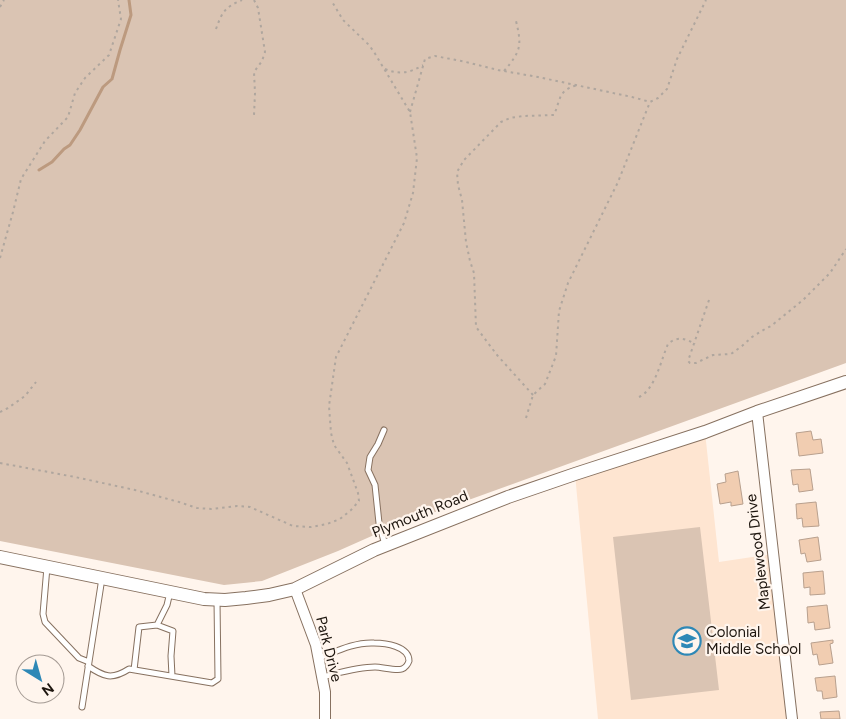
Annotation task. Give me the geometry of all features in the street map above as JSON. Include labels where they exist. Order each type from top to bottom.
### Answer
[{"type":"street","name":"Plymouth Road","points":[[0,557],[204,599],[225,600],[269,595],[296,589],[374,550],[508,497],[706,432],[757,412],[846,382]]},
{"type":"street","name":"Maplewood Drive","points":[[757,412],[792,719]]},
{"type":"street","name":"Park Drive","points":[[296,589],[316,645],[325,692],[325,719]]},
{"type":"lane","points":[[384,430],[370,457],[368,470],[374,485],[379,522],[385,546]]},
{"type":"lane","points":[[47,567],[43,614],[45,622],[79,658],[100,674],[110,677],[121,674],[129,669],[212,682],[218,680],[217,600]]},
{"type":"lane","points":[[82,707],[102,578]]},
{"type":"lane","points":[[157,625],[167,605],[170,592]]},
{"type":"lane","points":[[134,670],[139,626],[157,625],[173,631],[172,676]]},
{"type":"lane","points":[[318,658],[362,643],[376,642],[395,645],[408,655],[408,663],[400,670],[376,667],[363,668],[322,677]]},
{"type":"path","points":[[0,7],[4,0]]},
{"type":"path","points":[[0,258],[23,174],[45,141],[68,118],[75,94],[84,78],[109,55],[121,18],[118,0]]},
{"type":"path","points":[[216,29],[220,16],[228,6],[242,0]]},
{"type":"path","points":[[254,0],[258,8],[264,52],[262,61],[254,72],[254,115]]},
{"type":"path","points":[[0,463],[135,490],[197,508],[250,507],[293,526],[311,527],[327,524],[340,518],[359,501],[347,463],[334,445],[331,433],[329,406],[336,357],[404,223],[413,193],[417,158],[410,112],[369,45],[343,20],[331,0]]},
{"type":"path","points":[[526,418],[533,395],[545,384],[556,356],[559,312],[568,283],[618,182],[650,102],[658,98],[667,89],[677,58],[706,0]]},
{"type":"path","points":[[504,71],[519,51],[520,42],[516,21]]},
{"type":"path","points":[[410,112],[425,59],[435,56],[632,96],[650,102]]},
{"type":"path","points":[[385,69],[393,73],[409,72],[424,64]]},
{"type":"path","points":[[533,395],[497,355],[476,327],[474,273],[466,242],[457,172],[464,160],[501,122],[523,116],[554,115],[562,92],[577,85]]},
{"type":"path","points":[[709,300],[688,361],[690,363],[696,363],[713,355],[732,354],[752,337],[771,326],[830,273],[846,248]]},
{"type":"path","points":[[639,397],[649,390],[668,344],[677,338],[683,338],[695,344]]},
{"type":"path","points":[[0,412],[25,396],[36,382]]},
{"type":"shaded area","points":[[0,0],[846,0],[846,363],[383,531],[262,581],[224,585],[0,541]]},
{"type":"shaded area","name":"Colonial Middle School","points":[[705,432],[719,562],[773,554],[792,719],[598,719],[575,474]]},
{"type":"shaded area","points":[[700,527],[719,690],[631,700],[613,537]]},
{"type":"building","points":[[811,431],[813,440],[821,439],[823,453],[799,456],[796,433]]},
{"type":"building","points":[[810,469],[813,490],[799,492],[798,484],[793,485],[791,470]]},
{"type":"building","points":[[738,471],[743,504],[731,506],[731,502],[720,504],[717,484],[726,482],[725,474]]},
{"type":"building","points":[[816,502],[819,526],[803,527],[802,518],[797,519],[796,504]]},
{"type":"building","points":[[818,537],[821,560],[807,562],[805,553],[801,554],[799,540]]},
{"type":"building","points":[[823,571],[825,594],[810,595],[810,587],[804,588],[803,573]]},
{"type":"building","points":[[827,605],[830,628],[815,630],[814,622],[808,623],[807,607]]},
{"type":"building","points":[[833,640],[833,643],[830,644],[833,663],[819,665],[817,654],[813,655],[811,643]]},
{"type":"building","points":[[835,676],[837,697],[823,699],[822,691],[817,691],[815,678]]},
{"type":"building","points":[[839,711],[840,719],[821,719],[820,712]]},
{"type":"waterway","points":[[39,170],[52,162],[70,145],[103,87],[112,79],[131,15],[129,0]]},
{"type":"place","name":"Colonial Middle School","points":[[687,641]]}]
